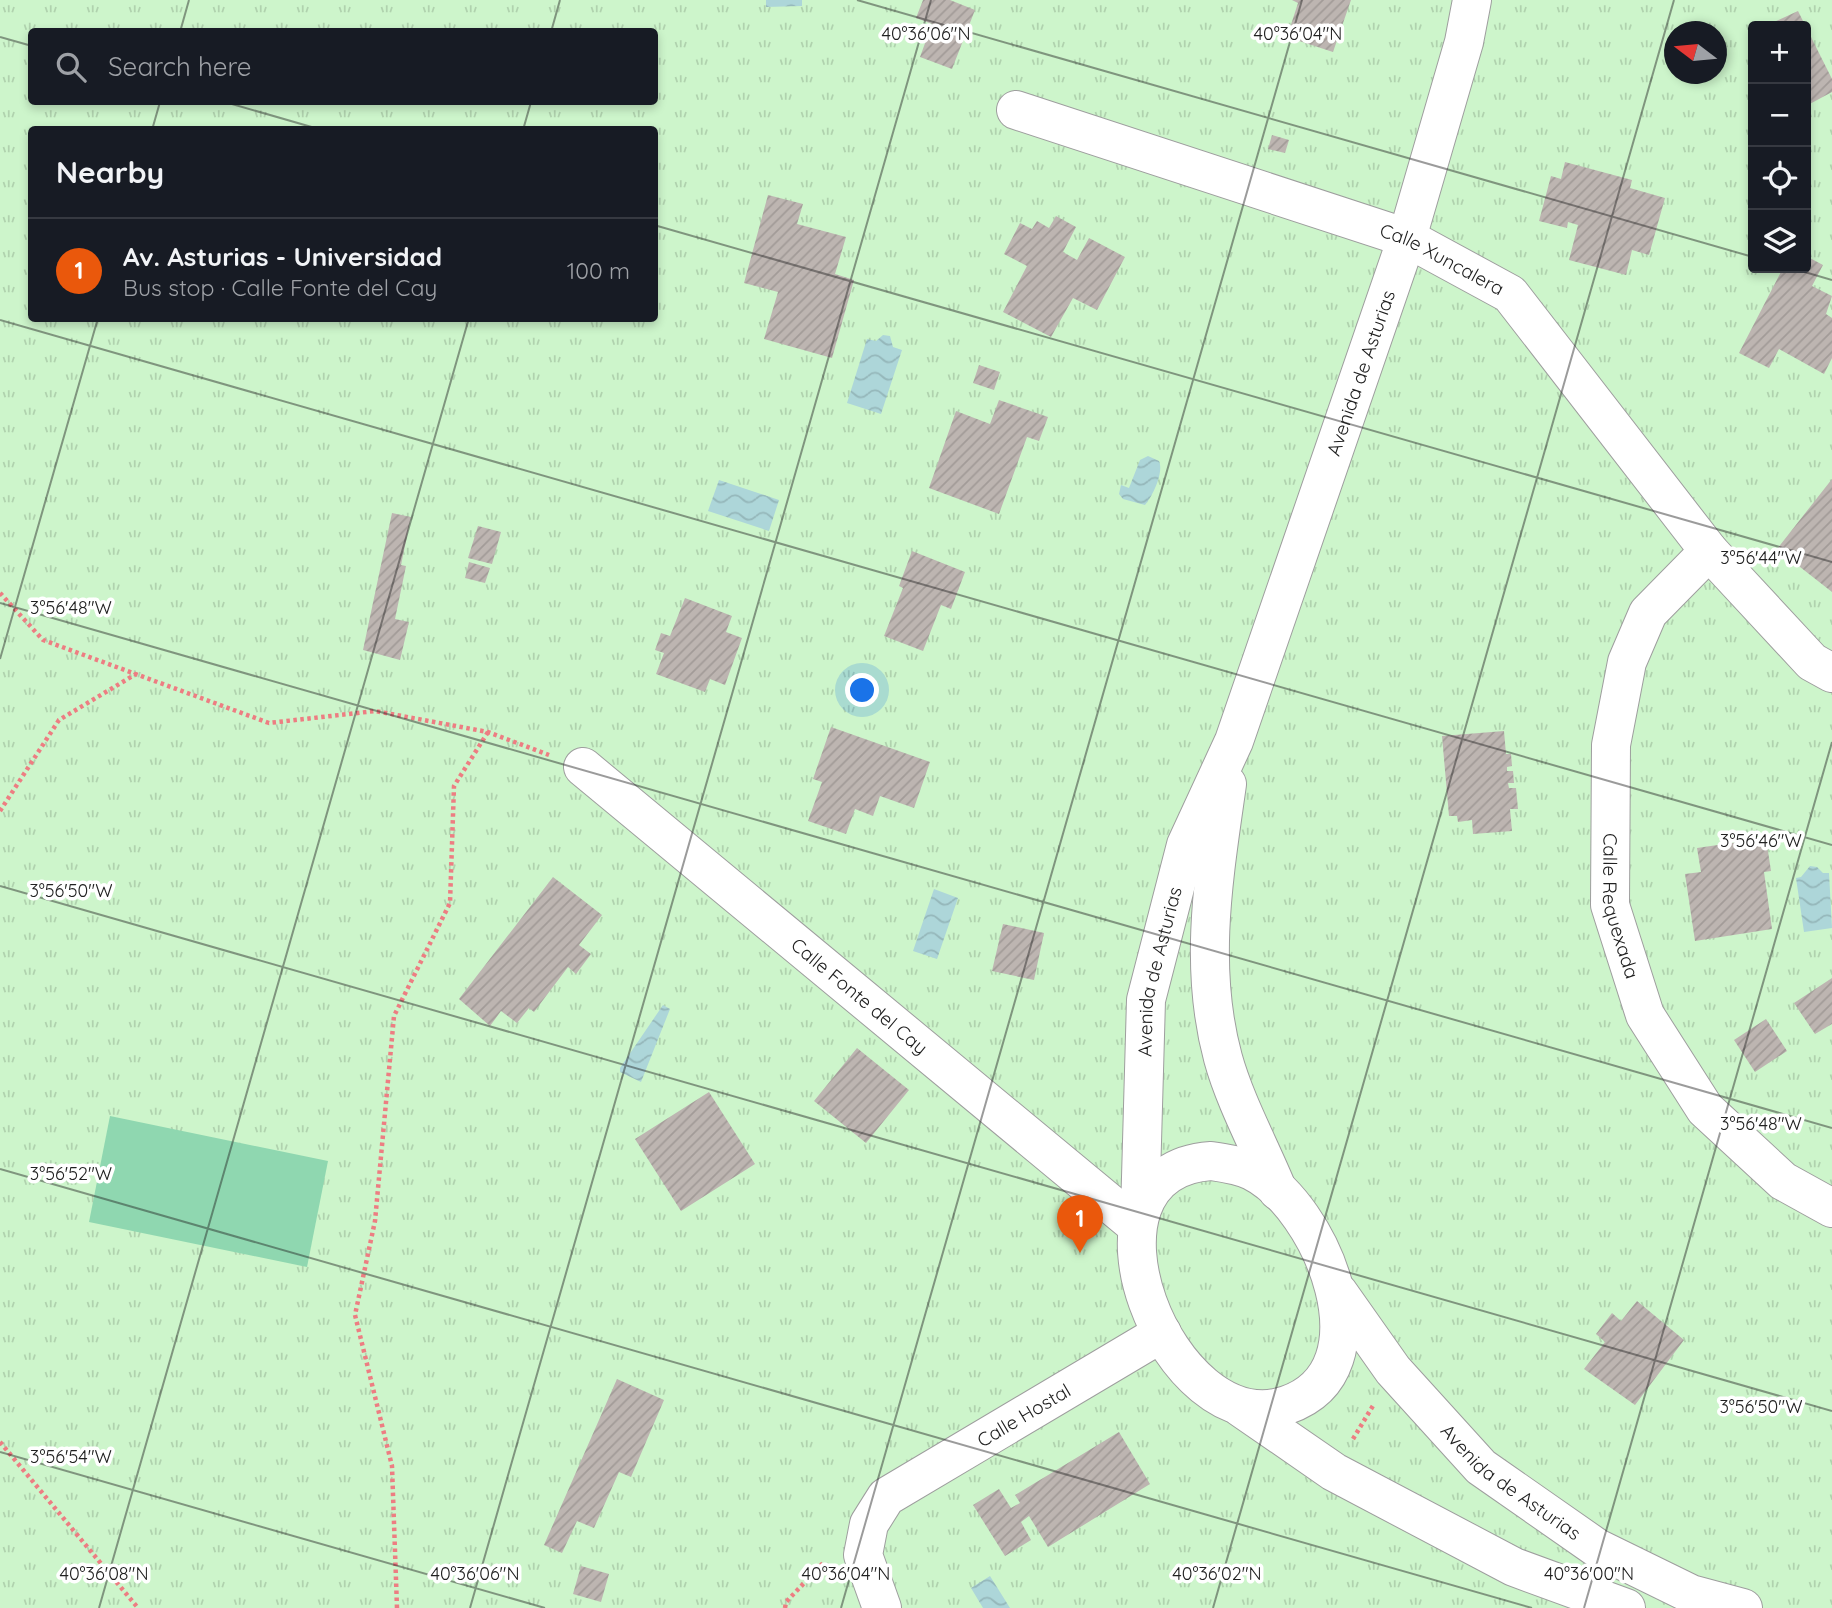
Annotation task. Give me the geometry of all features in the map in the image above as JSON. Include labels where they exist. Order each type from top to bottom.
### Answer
[{"type":"street","name":"Avenida de Asturias","points":[[1139,1219],[1146,1000],[1186,845],[1234,740],[1407,238],[1464,42],[1472,0]]},
{"type":"street","name":"Calle Xuncalera","points":[[1016,110],[1407,238],[1510,294],[1709,551],[1812,662],[1832,673]]},
{"type":"street","name":"Calle Requexada","points":[[1709,551],[1648,613],[1627,662],[1611,745],[1610,905],[1646,1015],[1705,1109],[1783,1181],[1832,1208]]},
{"type":"street","name":"Avenida de Asturias","points":[[1234,740],[1209,905],[1210,976],[1223,1059],[1278,1191]]},
{"type":"street","name":"Calle Fonte del Cay","points":[[583,767],[1139,1219]]},
{"type":"street","points":[[1241,1407],[1266,1409],[1289,1405],[1317,1388],[1335,1362],[1342,1328],[1333,1285],[1323,1258],[1301,1218],[1278,1191],[1253,1172],[1233,1164],[1190,1162],[1167,1173],[1149,1191],[1139,1219],[1136,1250],[1141,1277],[1162,1333],[1180,1362],[1219,1397],[1241,1407],[1334,1472],[1514,1567],[1626,1608]]},
{"type":"street","name":"Avenida de Asturias","points":[[1333,1285],[1394,1370],[1481,1467],[1597,1548],[1691,1594],[1743,1608]]},
{"type":"street","name":"Calle Hostal","points":[[882,1608],[863,1555],[869,1524],[886,1497],[1162,1333]]},
{"type":"path","points":[[0,593],[43,640],[270,723],[375,711],[488,732],[583,767]]},
{"type":"path","points":[[0,811],[59,720],[136,674]]},
{"type":"path","points":[[397,1608],[392,1466],[355,1315],[375,1220],[394,1016],[450,903],[454,786],[488,732]]},
{"type":"path","points":[[1334,1472],[1394,1370]]},
{"type":"path","points":[[0,1442],[138,1608]]},
{"type":"green space","points":[[0,0],[1832,0],[1832,1608],[0,1608]]},
{"type":"green space","points":[[110,1116],[328,1161],[307,1267],[89,1222]]},
{"type":"water","points":[[766,0],[802,0],[802,6],[766,7]]},
{"type":"water","points":[[883,335],[890,336],[893,347],[902,350],[881,414],[847,403],[867,339],[876,341]]},
{"type":"water","points":[[1148,456],[1159,461],[1160,466],[1157,484],[1151,496],[1145,505],[1123,499],[1119,494],[1121,485],[1129,488],[1140,460]]},
{"type":"water","points":[[719,480],[779,500],[769,531],[708,511]]},
{"type":"water","points":[[1810,866],[1829,873],[1832,928],[1804,932],[1796,878],[1801,877]]},
{"type":"water","points":[[934,889],[958,898],[937,959],[913,951]]},
{"type":"water","points":[[663,1005],[670,1009],[641,1082],[620,1072],[620,1068]]},
{"type":"water","points":[[990,1576],[1010,1608],[983,1608],[971,1588]]},
{"type":"building","points":[[923,0],[950,0],[975,10],[952,69],[920,57],[932,24],[916,18]]},
{"type":"building","points":[[1292,0],[1351,0],[1333,52],[1287,37],[1298,3]]},
{"type":"building","points":[[1798,11],[1803,21],[1776,21]]},
{"type":"building","points":[[1811,37],[1832,79],[1832,92],[1811,103]]},
{"type":"building","points":[[1272,135],[1289,140],[1285,153],[1268,149]]},
{"type":"building","points":[[1565,162],[1632,180],[1630,188],[1665,198],[1649,255],[1632,250],[1626,275],[1569,260],[1578,225],[1568,222],[1567,228],[1539,221],[1551,176],[1561,179]]},
{"type":"building","points":[[768,195],[803,204],[797,224],[846,237],[835,274],[854,280],[832,358],[764,339],[778,292],[744,283]]},
{"type":"building","points":[[1056,216],[1076,227],[1063,252],[1077,260],[1089,238],[1125,257],[1097,310],[1073,298],[1051,337],[1003,312],[1027,266],[1004,254],[1020,223],[1032,229],[1037,221],[1049,228]]},
{"type":"building","points":[[1811,259],[1823,265],[1812,286],[1832,296],[1826,314],[1832,318],[1832,358],[1824,374],[1779,349],[1769,368],[1739,353],[1780,273],[1811,273]]},
{"type":"building","points":[[979,365],[1000,372],[994,390],[973,383]]},
{"type":"building","points":[[999,400],[1048,417],[1039,441],[1027,437],[999,514],[929,488],[956,411],[990,424]]},
{"type":"building","points":[[1832,479],[1832,592],[1777,549]]},
{"type":"building","points":[[392,513],[411,517],[401,565],[406,566],[395,619],[409,622],[400,660],[363,650]]},
{"type":"building","points":[[478,526],[501,532],[492,564],[468,558]]},
{"type":"building","points":[[912,551],[965,572],[951,609],[941,605],[923,651],[884,636],[903,588],[899,586]]},
{"type":"building","points":[[469,562],[490,568],[485,583],[465,578]]},
{"type":"building","points":[[685,598],[732,616],[726,632],[742,638],[725,685],[710,679],[705,692],[656,674],[664,653],[655,650],[661,633],[670,636]]},
{"type":"building","points":[[831,727],[930,762],[914,808],[880,796],[873,816],[855,809],[846,834],[808,821],[822,782],[813,779]]},
{"type":"building","points":[[1504,731],[1506,754],[1511,754],[1512,766],[1507,767],[1507,771],[1513,771],[1514,783],[1508,783],[1509,788],[1516,788],[1518,809],[1510,809],[1512,831],[1473,834],[1472,820],[1458,822],[1457,816],[1449,816],[1442,736]]},
{"type":"building","points":[[1766,838],[1771,871],[1764,872],[1772,929],[1695,941],[1685,874],[1701,872],[1697,848]]},
{"type":"building","points":[[553,877],[602,915],[579,945],[591,954],[576,974],[568,967],[534,1012],[529,1008],[517,1023],[501,1011],[490,1026],[459,999]]},
{"type":"building","points":[[1003,924],[1044,933],[1034,980],[992,971]]},
{"type":"building","points":[[1832,978],[1832,1024],[1815,1034],[1794,1003]]},
{"type":"building","points":[[1766,1019],[1787,1051],[1755,1072],[1734,1040]]},
{"type":"building","points":[[857,1048],[909,1090],[866,1143],[814,1101]]},
{"type":"building","points":[[709,1092],[755,1164],[681,1211],[635,1139]]},
{"type":"building","points":[[1637,1301],[1684,1340],[1635,1405],[1584,1369],[1605,1342],[1596,1334],[1612,1313],[1621,1321]]},
{"type":"building","points":[[617,1379],[664,1400],[631,1477],[619,1472],[594,1528],[577,1521],[562,1553],[544,1545]]},
{"type":"building","points":[[1119,1432],[1150,1484],[1048,1547],[1029,1516],[1021,1522],[1031,1540],[1005,1556],[973,1505],[999,1489],[1011,1508],[1020,1503],[1015,1495]]},
{"type":"building","points":[[581,1566],[609,1574],[601,1602],[573,1594]]},
{"type":"place","name":"Av. Asturias - Universidad","points":[[1080,1253]]}]
